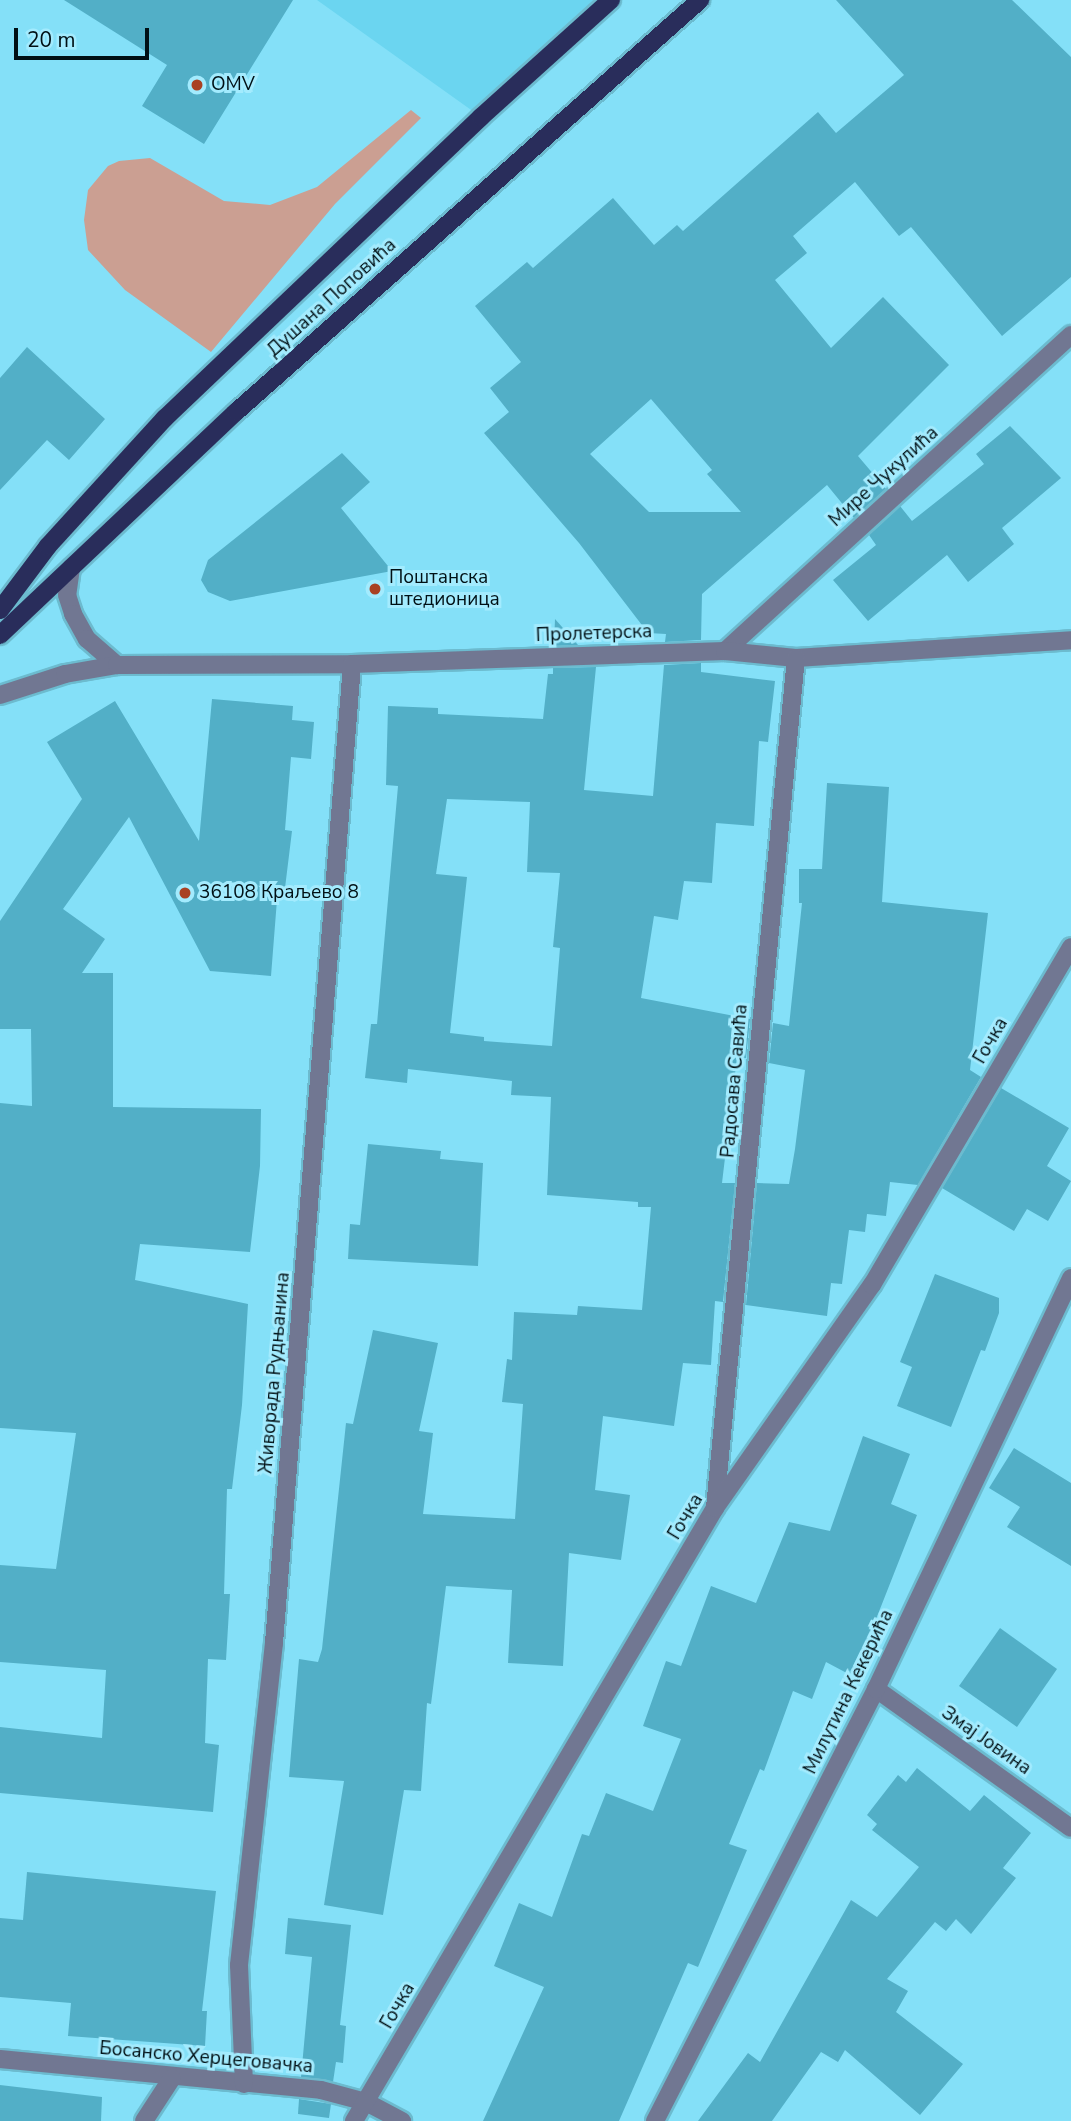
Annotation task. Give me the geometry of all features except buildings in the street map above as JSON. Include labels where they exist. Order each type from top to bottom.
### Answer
[{"type":"main road","name":"Душана Поповића","points":[[0,610],[48,546],[165,418],[481,117],[611,0]]},
{"type":"main road","name":"Душана Поповића","points":[[0,635],[236,412],[699,0]]},
{"type":"street","name":"Мире Чукулића","points":[[725,651],[1071,335]]},
{"type":"street","points":[[71,568],[67,595],[73,614],[87,639],[117,665]]},
{"type":"street","name":"Пролетерска","points":[[0,695],[65,674],[117,665],[352,664],[725,651],[796,658],[1071,640]]},
{"type":"street","name":"Радосава Савића","points":[[715,1508],[796,658]]},
{"type":"street","name":"Живорада Рудњанина","points":[[244,2084],[239,1965],[274,1643],[352,664]]},
{"type":"street","name":"Гочка","points":[[354,2121],[715,1508],[872,1285],[1071,947]]},
{"type":"street","name":"Милутина Кекерића","points":[[655,2121],[876,1689],[1071,1278]]},
{"type":"street","name":"Змај Јовина","points":[[876,1689],[1071,1828]]},
{"type":"street","name":"Босанско Херцеговачка","points":[[0,2059],[172,2078],[321,2090],[366,2102],[402,2121]]},
{"type":"street","points":[[144,2121],[172,2078]]},
{"type":"shaded area","points":[[317,0],[611,0],[481,117]]},
{"type":"shaded area","points":[[411,110],[421,118],[335,204],[211,352],[125,290],[88,250],[84,220],[88,190],[108,166],[119,161],[150,158],[224,201],[270,205],[317,187]]},
{"type":"place","name":"OMV","points":[[197,85]]},
{"type":"place","name":"Поштанска штедионица","points":[[375,589]]},
{"type":"place","name":"36108 Краљево 8","points":[[185,893]]}]
